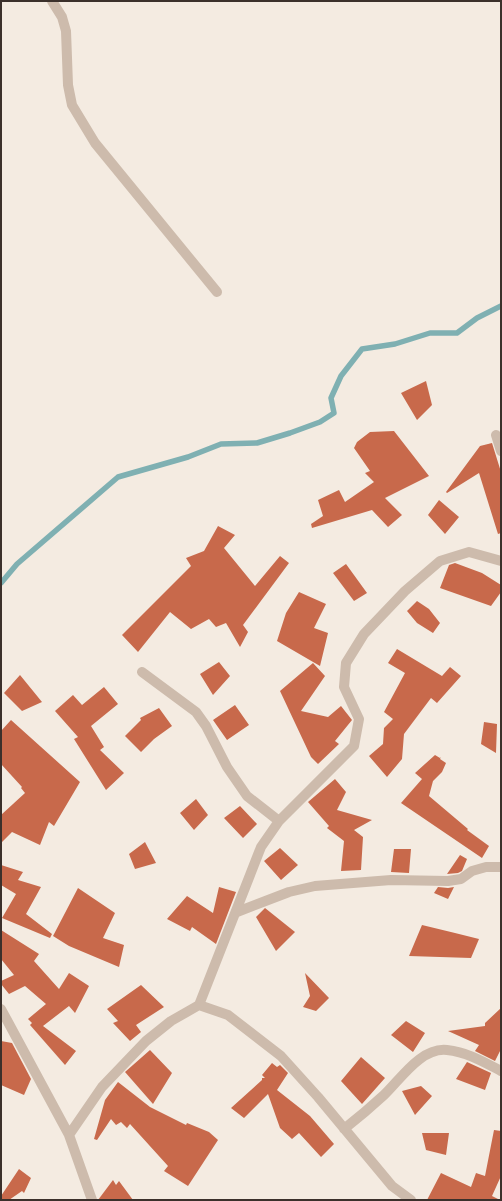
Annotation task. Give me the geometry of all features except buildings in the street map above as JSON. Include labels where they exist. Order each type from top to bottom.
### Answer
[{"type":"street","points":[[52,1],[62,17],[66,30],[68,85],[72,105],[95,143],[216,292]]},
{"type":"street","points":[[496,435],[501,450]]},
{"type":"street","points":[[69,1135],[102,1087],[146,1041],[171,1021],[199,1005],[237,912],[260,847],[279,821],[354,746],[359,719],[344,687],[346,663],[364,634],[405,591],[440,560],[469,552],[501,561]]},
{"type":"street","points":[[142,672],[196,712],[206,726],[228,767],[247,796],[279,821]]},
{"type":"street","points":[[237,912],[275,897],[315,886],[391,880],[448,881],[461,879],[472,871],[486,867],[501,867]]},
{"type":"street","points":[[199,1005],[228,1015],[281,1056],[318,1097],[392,1186],[411,1200]]},
{"type":"street","points":[[1,1008],[69,1135],[92,1200]]},
{"type":"street","points":[[344,1129],[366,1111],[424,1055],[445,1049],[470,1055],[501,1071]]},
{"type":"waterway","points":[[1,583],[17,564],[118,477],[188,457],[221,444],[257,443],[320,422],[334,413],[331,398],[341,376],[362,349],[395,344],[430,333],[457,333],[477,318],[501,306]]}]
